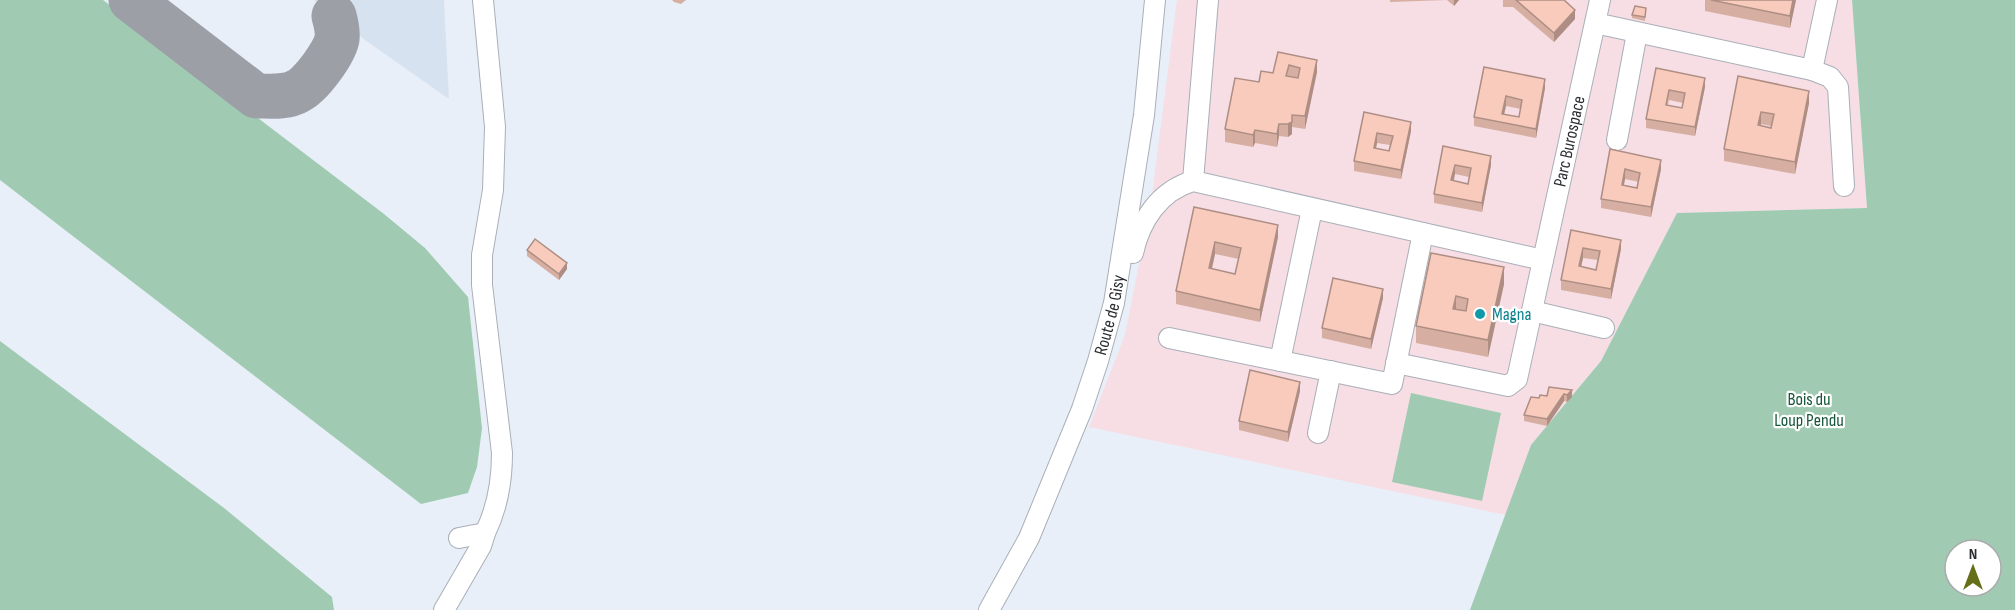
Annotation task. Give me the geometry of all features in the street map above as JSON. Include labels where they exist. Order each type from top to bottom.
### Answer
[{"type":"street","points":[[444,610],[481,546],[500,495],[502,453],[482,285],[482,255],[494,190],[495,127],[483,0]]},
{"type":"street","name":"Route de Gisy","points":[[989,610],[1029,538],[1082,409],[1098,361],[1113,303],[1144,115],[1155,0]]},
{"type":"street","points":[[1192,181],[1208,0]]},
{"type":"street","name":"Parc Burospace","points":[[1396,363],[1508,386],[1517,379],[1600,0]]},
{"type":"street","points":[[1812,70],[1827,0]]},
{"type":"street","points":[[1595,23],[1812,70],[1830,77],[1838,87],[1845,186]]},
{"type":"street","points":[[1617,140],[1637,33]]},
{"type":"street","points":[[1098,361],[1119,312],[1138,232],[1149,213],[1165,196],[1181,185],[1192,181],[1543,260]]},
{"type":"street","points":[[1280,361],[1312,209]]},
{"type":"street","points":[[1169,338],[1392,384],[1423,233]]},
{"type":"street","points":[[1532,311],[1604,328]]},
{"type":"street","points":[[1318,433],[1331,371]]},
{"type":"street","points":[[459,538],[485,533]]},
{"type":"shaded area","points":[[314,0],[444,0],[449,99],[365,40]]},
{"type":"shaded area","points":[[1177,0],[1852,0],[1867,208],[1677,213],[1601,361],[1531,445],[1506,515],[1089,427],[1125,335],[1151,203]]},
{"type":"green space","points":[[0,0],[103,0],[384,214],[425,248],[468,297],[482,428],[477,467],[468,493],[421,504],[0,180]]},
{"type":"green space","name":"Bois du Loup Pendu","points":[[1852,0],[2015,0],[2015,610],[1470,610],[1531,445],[1601,361],[1677,213],[1867,208]]},
{"type":"green space","points":[[0,341],[224,508],[332,597],[334,610],[0,610]]},
{"type":"green space","points":[[1411,393],[1501,413],[1482,501],[1392,482]]},
{"type":"building","points":[[1516,0],[1564,0],[1575,10],[1554,33]]},
{"type":"building","points":[[1711,0],[1793,0],[1790,16]]},
{"type":"building","points":[[1635,6],[1646,8],[1645,17],[1632,15]]},
{"type":"building","points":[[1278,52],[1317,60],[1305,116],[1292,115],[1292,122],[1279,124],[1277,134],[1255,130],[1253,135],[1225,129],[1235,78],[1259,82],[1261,71],[1273,73]],"holes":[[[1289,65],[1300,68],[1298,78],[1286,76]]]},
{"type":"building","points":[[1484,67],[1545,79],[1536,129],[1474,117]],"holes":[[[1506,96],[1522,100],[1519,117],[1502,114]]]},
{"type":"building","points":[[1656,68],[1705,78],[1695,127],[1646,119]],"holes":[[[1669,90],[1685,93],[1682,108],[1666,105]]]},
{"type":"building","points":[[1738,76],[1809,91],[1795,162],[1724,149]],"holes":[[[1761,112],[1774,114],[1771,128],[1758,125]]]},
{"type":"building","points":[[1364,112],[1411,122],[1401,170],[1354,161]],"holes":[[[1377,133],[1393,136],[1389,151],[1374,148]]]},
{"type":"building","points":[[1443,146],[1491,156],[1482,203],[1434,194]],"holes":[[[1455,165],[1471,168],[1468,184],[1451,180]]]},
{"type":"building","points":[[1610,149],[1661,160],[1651,207],[1601,199]],"holes":[[[1625,169],[1640,173],[1637,188],[1622,185]]]},
{"type":"building","points":[[1194,207],[1278,225],[1260,310],[1176,291]],"holes":[[[1215,242],[1241,248],[1235,274],[1209,268]]]},
{"type":"building","points":[[1571,230],[1621,240],[1611,289],[1561,280]],"holes":[[[1583,248],[1600,251],[1596,270],[1579,266]]]},
{"type":"building","points":[[535,239],[567,263],[559,274],[527,250]]},
{"type":"building","name":"Magna","points":[[1431,253],[1504,267],[1488,340],[1416,326]],"holes":[[[1456,296],[1468,299],[1466,311],[1453,309]]]},
{"type":"building","points":[[1333,278],[1383,289],[1371,339],[1322,328]]},
{"type":"building","points":[[1250,370],[1300,382],[1288,432],[1239,421]]},
{"type":"building","points":[[1549,387],[1572,390],[1567,395],[1564,394],[1547,419],[1524,415],[1531,397],[1547,396]]},
{"type":"taxiway","points":[[131,0],[256,96],[288,95],[303,88],[309,82],[335,45],[337,33],[334,16]]},
{"type":"place","name":"Magna","points":[[1480,314]]}]
